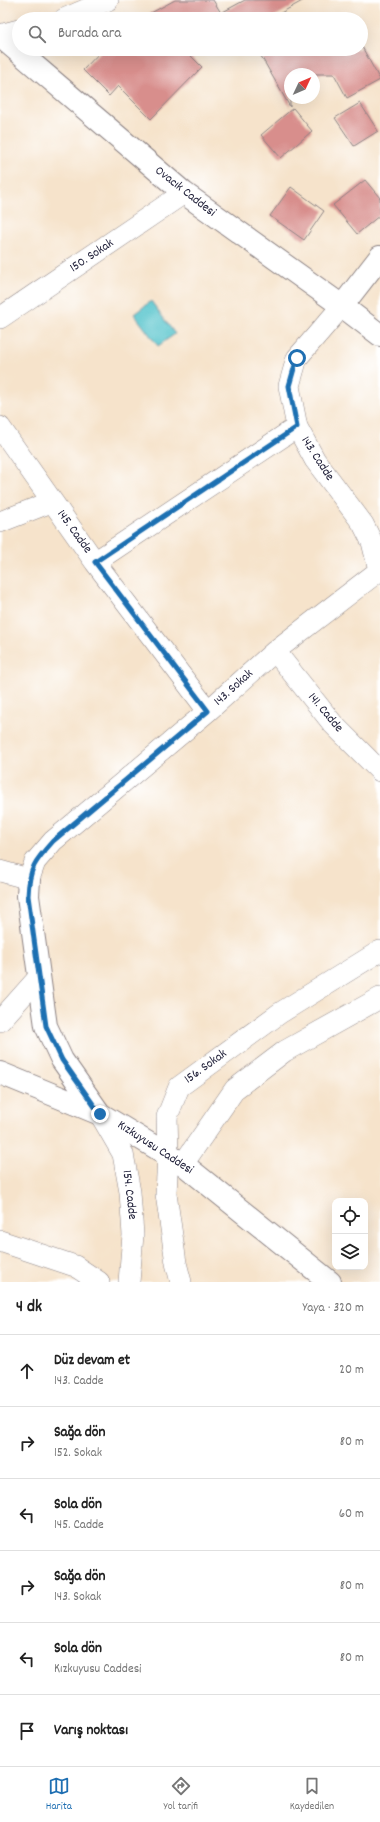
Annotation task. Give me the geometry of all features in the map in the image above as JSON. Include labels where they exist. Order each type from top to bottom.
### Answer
[{"type":"street","points":[[80,12],[108,0]]},
{"type":"street","points":[[0,35],[12,32]]},
{"type":"street","name":"Ovacık Caddesi","points":[[0,35],[12,45]]},
{"type":"street","name":"Ovacık Caddesi","points":[[24,56],[184,193],[380,335]]},
{"type":"street","name":"150. Sokak","points":[[0,318],[184,193]]},
{"type":"street","points":[[342,306],[380,257]]},
{"type":"street","name":"143. Cadde","points":[[342,306],[297,358],[289,386],[297,427],[315,460],[363,524],[372,542],[380,570]]},
{"type":"street","points":[[95,562],[297,427]]},
{"type":"street","name":"145. Cadde","points":[[0,428],[95,562],[208,711]]},
{"type":"street","points":[[0,522],[51,502]]},
{"type":"street","name":"143. Sokak","points":[[29,879],[35,862],[53,841],[208,711],[275,651],[380,570]]},
{"type":"street","name":"141. Cadde","points":[[275,651],[333,724],[380,771]]},
{"type":"street","points":[[0,871],[29,879]]},
{"type":"street","name":"Kızkuyusu Caddesi","points":[[29,879],[28,896],[46,1026],[59,1053],[100,1114],[176,1159],[330,1282]]},
{"type":"street","name":"156. Sokak","points":[[181,1282],[176,1263],[166,1194],[176,1159],[166,1117],[179,1086],[280,1013],[380,951]]},
{"type":"street","points":[[0,1021],[39,977]]},
{"type":"street","points":[[176,1159],[235,1089],[285,1051],[380,998]]},
{"type":"street","points":[[0,1073],[100,1114]]},
{"type":"street","name":"154. Cadde","points":[[100,1114],[123,1154],[130,1192],[133,1235],[129,1282]]},
{"type":"street","points":[[0,1241],[75,1266],[99,1282]]},
{"type":"water","points":[[151,301],[175,334],[158,346],[134,314]]},
{"type":"building","points":[[175,0],[213,0],[220,12],[153,12]]},
{"type":"building","points":[[245,0],[304,0],[283,12],[223,12]]},
{"type":"building","points":[[96,56],[191,56],[202,67],[151,119],[118,86],[109,96],[83,70]]},
{"type":"building","points":[[261,56],[367,56],[380,80],[347,98],[334,74],[320,74],[320,68],[284,68],[284,96]]},
{"type":"building","points":[[360,103],[378,131],[354,146],[335,118]]},
{"type":"building","points":[[293,108],[312,131],[281,158],[261,135]]},
{"type":"building","points":[[365,180],[380,198],[380,215],[357,234],[333,205]]},
{"type":"building","points":[[291,187],[324,211],[304,240],[270,216]]},
{"type":"route","points":[[100,1114],[62,1060],[46,1026],[28,896],[29,879],[35,862],[53,841],[208,711],[95,562],[297,427],[289,386],[297,358]]}]
